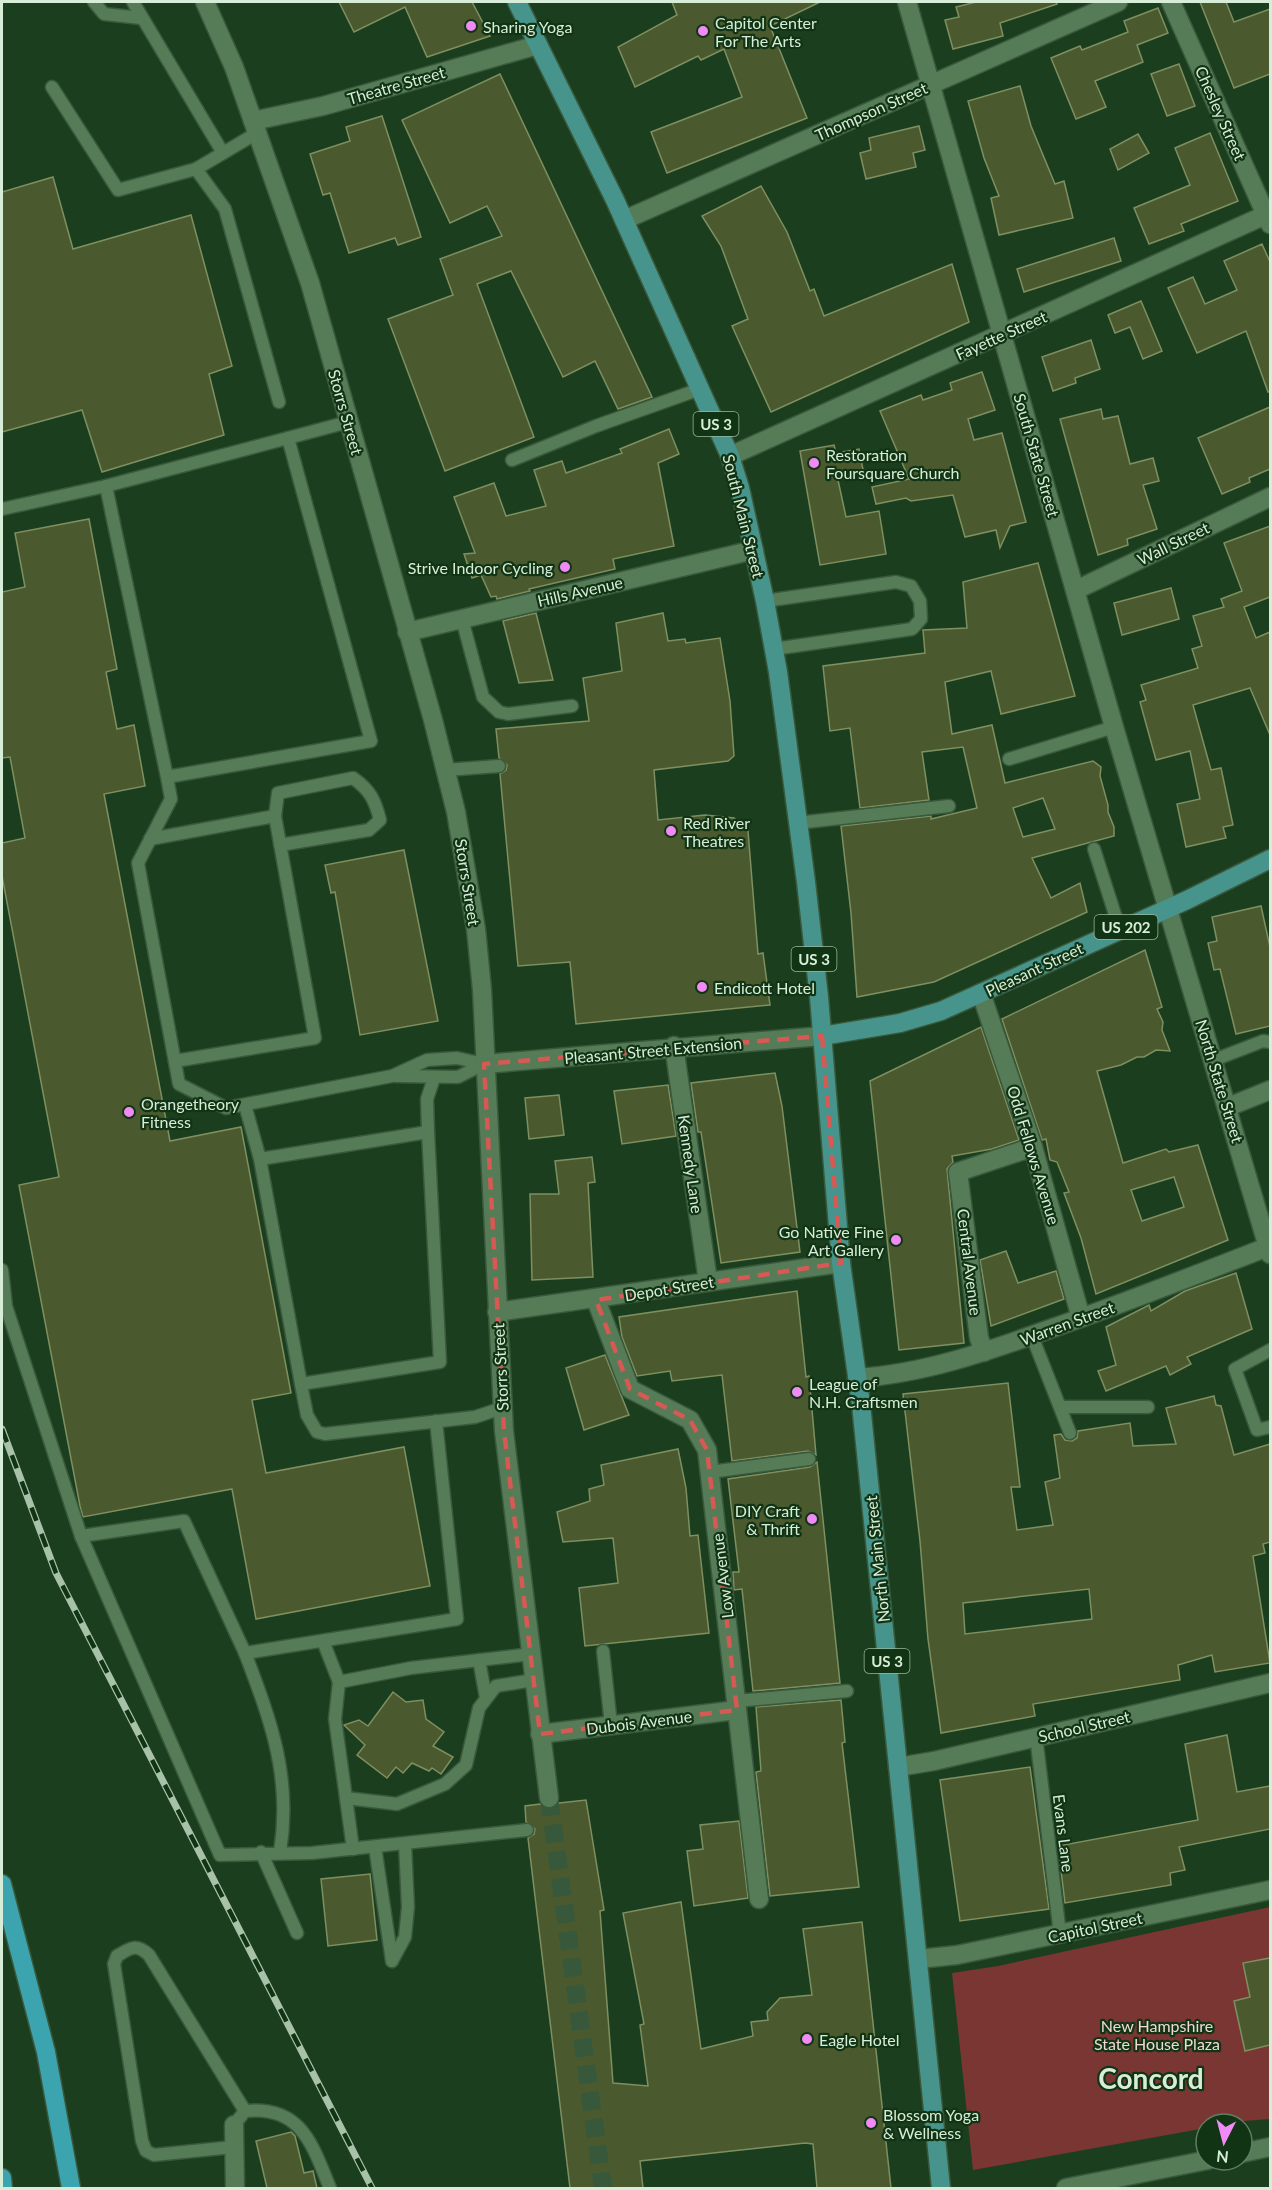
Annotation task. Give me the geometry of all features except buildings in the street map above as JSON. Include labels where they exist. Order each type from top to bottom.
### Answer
[{"type":"highway","points":[[2,1884],[46,2052],[71,2188]]},
{"type":"highway","points":[[2,2178],[3,2188]]},
{"type":"main road","name":"South Main Street","points":[[517,2],[624,220],[730,456],[754,550],[774,649],[807,893],[822,1036]]},
{"type":"main road","name":"Pleasant Street","points":[[822,1036],[900,1023],[941,1011],[1270,859]]},
{"type":"main road","name":"North Main Street","points":[[822,1036],[841,1263],[857,1378],[941,2188]]},
{"type":"street","name":"Storrs Street","points":[[205,2],[234,67],[310,283],[456,812],[476,929],[482,990],[502,1408],[549,1798]]},
{"type":"street","name":"South State Street","points":[[907,2],[1167,908]]},
{"type":"street","name":"Chesley Street","points":[[1171,2],[1269,217]]},
{"type":"street","name":"Thompson Street","points":[[624,220],[1108,3]]},
{"type":"street","name":"Theatre Street","points":[[255,127],[537,45]]},
{"type":"street","name":"Fayette Street","points":[[730,456],[1269,217]]},
{"type":"street","name":"Wall Street","points":[[1076,590],[1270,496]]},
{"type":"street","name":"Hills Avenue","points":[[407,632],[754,550]]},
{"type":"street","name":"North State Street","points":[[1167,908],[1270,1249]]},
{"type":"street","name":"Odd Fellows Avenue","points":[[981,993],[1033,1147],[1081,1318]]},
{"type":"street","name":"Pleasant Street Extension","points":[[484,1064],[822,1036]]},
{"type":"street","name":"Kennedy Lane","points":[[674,1047],[708,1281]]},
{"type":"street","points":[[1228,1107],[1270,1090]]},
{"type":"street","name":"Central Avenue","points":[[984,1352],[979,1338],[958,1172],[1033,1147]]},
{"type":"street","name":"Warren Street","points":[[857,1378],[888,1376],[984,1352],[1270,1249]]},
{"type":"street","name":"Depot Street","points":[[497,1312],[596,1300],[708,1281],[841,1263]]},
{"type":"street","name":"Low Avenue","points":[[596,1300],[630,1389],[690,1420],[707,1450],[759,1899]]},
{"type":"street","name":"School Street","points":[[898,1767],[934,1761],[1270,1683]]},
{"type":"street","name":"Dubois Avenue","points":[[540,1734],[737,1705]]},
{"type":"street","name":"Capitol Street","points":[[918,1959],[957,1956],[1270,1890]]},
{"type":"street","points":[[235,2188],[233,2147],[240,2118]]},
{"type":"street","points":[[1254,2150],[1270,2147]]},
{"type":"street","points":[[1071,2188],[1194,2163]]},
{"type":"lane","points":[[94,2],[104,14],[141,18]]},
{"type":"lane","points":[[133,2],[223,153]]},
{"type":"lane","points":[[52,87],[118,190],[196,169],[223,153],[255,127]]},
{"type":"lane","points":[[196,169],[225,209],[279,402]]},
{"type":"lane","points":[[512,460],[596,426],[700,389]]},
{"type":"lane","points":[[2,509],[106,486],[348,422]]},
{"type":"lane","points":[[166,777],[371,741],[288,438]]},
{"type":"lane","points":[[106,486],[171,799],[138,863],[179,1084],[226,1108],[392,1076],[427,1060],[457,1058],[484,1064]]},
{"type":"lane","points":[[765,602],[896,582],[911,586],[920,601],[921,619],[912,628],[774,649]]},
{"type":"lane","points":[[462,619],[483,697],[492,707],[508,714],[572,706]]},
{"type":"lane","points":[[1009,759],[1114,727]]},
{"type":"lane","points":[[445,770],[500,765]]},
{"type":"lane","points":[[175,1062],[315,1038],[280,845],[275,816],[278,793],[353,778],[365,786],[375,798],[380,820],[369,830],[280,845]]},
{"type":"lane","points":[[797,823],[949,806]]},
{"type":"lane","points":[[150,839],[275,816]]},
{"type":"lane","points":[[1094,849],[1120,930]]},
{"type":"lane","points":[[1214,1060],[1267,1042]]},
{"type":"lane","points":[[392,1076],[458,1077],[484,1064]]},
{"type":"lane","points":[[301,1384],[440,1362],[427,1099],[434,1078]]},
{"type":"lane","points":[[245,1105],[260,1159],[307,1415],[317,1432],[325,1434],[475,1417],[502,1408]]},
{"type":"lane","points":[[260,1159],[428,1132]]},
{"type":"lane","points":[[2,1270],[6,1306],[81,1536],[220,1855],[261,1852],[312,1853],[526,1830]]},
{"type":"lane","points":[[1032,1336],[1070,1432]]},
{"type":"lane","points":[[1270,1350],[1235,1369],[1257,1430],[1270,1427]]},
{"type":"lane","points":[[1062,1407],[1148,1407]]},
{"type":"lane","points":[[245,1653],[457,1619],[436,1421]]},
{"type":"lane","points":[[710,1472],[809,1459]]},
{"type":"lane","points":[[81,1536],[184,1521],[245,1653],[272,1722],[278,1747],[285,1802],[280,1852]]},
{"type":"lane","points":[[323,1641],[339,1682],[335,1719],[352,1849]]},
{"type":"lane","points":[[603,1651],[611,1725]]},
{"type":"lane","points":[[339,1682],[411,1668],[531,1654]]},
{"type":"lane","points":[[479,1660],[486,1698]]},
{"type":"lane","points":[[346,1798],[397,1804],[445,1784],[466,1765],[479,1708],[496,1686],[534,1680]]},
{"type":"lane","points":[[737,1705],[847,1691]]},
{"type":"lane","name":"Evans Lane","points":[[1036,1736],[1060,1934]]},
{"type":"lane","points":[[375,1847],[392,1961],[405,1937],[408,1907],[405,1844]]},
{"type":"lane","points":[[261,1852],[297,1933]]},
{"type":"lane","points":[[233,2147],[154,2155],[146,2151],[142,2141],[114,1964],[117,1956],[132,1947],[141,1948],[148,1954],[240,2118],[267,2109],[295,2121],[317,2156],[330,2188]]},
{"type":"highlighted area","points":[[822,1036],[841,1263],[596,1300],[630,1389],[690,1420],[707,1450],[737,1710],[540,1734],[504,1431],[484,1064]]},
{"type":"green space","name":"New Hampshire State House Plaza","points":[[1270,1907],[1270,2119],[1254,2120],[1254,2112],[1194,2112],[1194,2130],[973,2170],[952,1973],[998,1966]]},
{"type":"tunnel","points":[[549,1798],[603,2188]]},
{"type":"railway","points":[[2,1429],[56,1573],[372,2188]]},
{"type":"place","name":"Sharing Yoga","points":[[471,26]]},
{"type":"place","name":"Capitol Center For The Arts","points":[[703,31]]},
{"type":"place","name":"Restoration Foursquare Church","points":[[814,463]]},
{"type":"place","name":"Strive Indoor Cycling","points":[[565,567]]},
{"type":"place","name":"Red River Theatres","points":[[671,831]]},
{"type":"place","name":"Endicott Hotel","points":[[702,987]]},
{"type":"place","name":"Orangetheory Fitness","points":[[129,1112]]},
{"type":"place","name":"Go Native Fine Art Gallery","points":[[896,1240]]},
{"type":"place","name":"League of N.H. Craftsmen","points":[[797,1392]]},
{"type":"place","name":"DIY Craft & Thrift","points":[[812,1519]]},
{"type":"place","name":"Eagle Hotel","points":[[807,2039]]},
{"type":"place","name":"Blossom Yoga & Wellness","points":[[871,2123]]},
{"type":"district","name":"Concord","points":[[1151,2078]]}]
